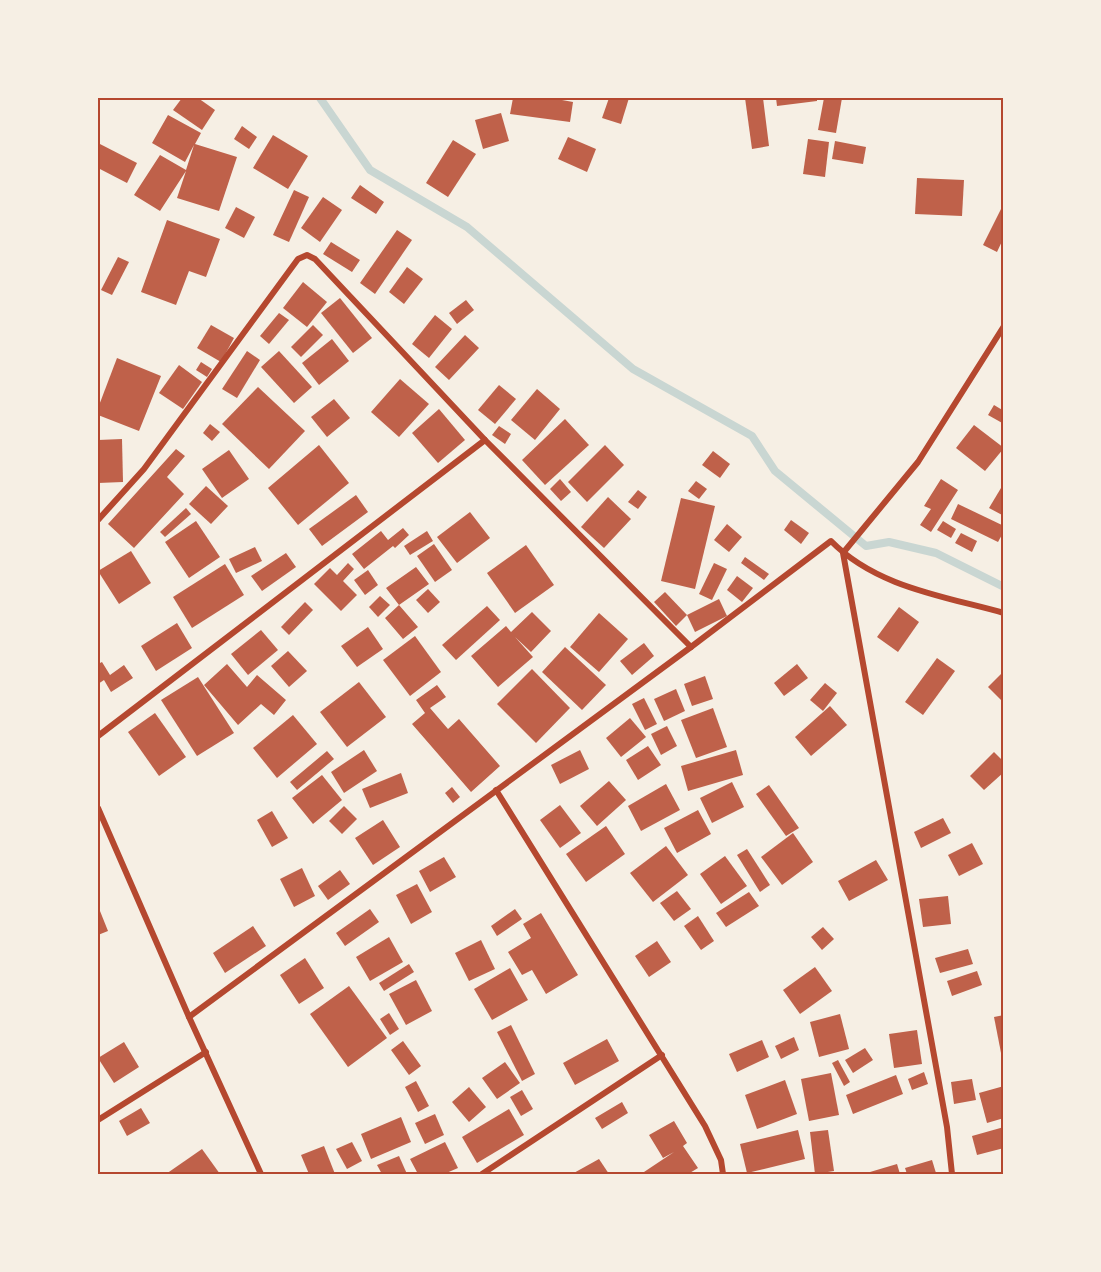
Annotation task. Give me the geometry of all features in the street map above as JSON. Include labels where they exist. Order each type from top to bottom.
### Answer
[{"type":"street","points":[[98,520],[144,469],[298,259],[307,255],[315,259],[485,440],[691,647]]},
{"type":"street","points":[[952,1174],[947,1127],[843,553],[918,462],[1004,326]]},
{"type":"street","points":[[98,736],[485,440]]},
{"type":"street","points":[[189,1017],[831,541],[843,553],[868,570],[892,582],[1004,614]]},
{"type":"street","points":[[496,790],[705,1126],[721,1160],[723,1174]]},
{"type":"street","points":[[98,808],[189,1017],[261,1174]]},
{"type":"street","points":[[98,1119],[206,1052]]},
{"type":"street","points":[[482,1174],[662,1054]]},
{"type":"building","points":[[182,98],[198,98],[215,110],[202,130],[173,110]]},
{"type":"building","points":[[513,98],[551,98],[573,102],[570,122],[510,114]]},
{"type":"building","points":[[609,98],[629,98],[621,124],[602,118]]},
{"type":"building","points":[[745,98],[763,98],[769,146],[752,149]]},
{"type":"building","points":[[776,98],[817,98],[817,101],[777,106]]},
{"type":"building","points":[[824,98],[842,98],[836,133],[818,130]]},
{"type":"building","points":[[501,113],[509,141],[483,149],[475,120]]},
{"type":"building","points":[[168,115],[201,133],[195,144],[237,157],[219,211],[177,198],[186,171],[160,211],[134,195],[160,155],[186,170],[194,145],[185,162],[152,143]]},
{"type":"building","points":[[242,126],[257,137],[249,149],[234,139]]},
{"type":"building","points":[[273,135],[308,156],[288,189],[253,168]]},
{"type":"building","points":[[568,137],[596,149],[587,172],[558,159]]},
{"type":"building","points":[[808,139],[829,142],[825,177],[803,174]]},
{"type":"building","points":[[453,140],[476,154],[448,197],[426,183]]},
{"type":"building","points":[[835,141],[866,147],[863,164],[832,159]]},
{"type":"building","points":[[98,143],[137,163],[127,183],[98,168]]},
{"type":"building","points":[[917,178],[964,180],[962,216],[915,214]]},
{"type":"building","points":[[360,185],[384,202],[376,214],[351,198]]},
{"type":"building","points":[[294,190],[309,197],[289,242],[273,235]]},
{"type":"building","points":[[323,197],[342,210],[320,242],[301,228]]},
{"type":"building","points":[[1004,203],[1004,237],[997,252],[983,245]]},
{"type":"building","points":[[236,207],[255,217],[244,238],[225,228]]},
{"type":"building","points":[[167,220],[220,239],[206,277],[189,271],[176,305],[141,292]]},
{"type":"building","points":[[397,230],[412,240],[375,294],[360,283]]},
{"type":"building","points":[[331,242],[360,260],[352,272],[323,254]]},
{"type":"building","points":[[118,257],[129,262],[112,295],[101,290]]},
{"type":"building","points":[[407,267],[423,279],[404,304],[389,292]]},
{"type":"building","points":[[303,282],[327,302],[307,327],[283,308]]},
{"type":"building","points":[[340,298],[372,338],[353,353],[321,313]]},
{"type":"building","points":[[466,300],[474,310],[457,324],[449,313]]},
{"type":"building","points":[[279,313],[289,320],[269,344],[260,336]]},
{"type":"building","points":[[435,315],[452,329],[429,358],[412,344]]},
{"type":"building","points":[[211,325],[234,338],[221,362],[197,348]]},
{"type":"building","points":[[313,325],[323,335],[301,357],[291,347]]},
{"type":"building","points":[[465,335],[479,348],[449,380],[435,367]]},
{"type":"building","points":[[332,339],[349,361],[319,385],[302,363]]},
{"type":"building","points":[[247,351],[260,360],[237,398],[222,389]]},
{"type":"building","points":[[279,351],[312,387],[294,403],[261,367]]},
{"type":"building","points":[[117,358],[161,376],[139,431],[98,415],[98,408]]},
{"type":"building","points":[[201,362],[212,369],[207,377],[196,370]]},
{"type":"building","points":[[179,365],[202,382],[183,409],[159,393]]},
{"type":"building","points":[[400,379],[429,404],[399,437],[371,412]]},
{"type":"building","points":[[499,385],[516,399],[495,424],[478,410]]},
{"type":"building","points":[[258,387],[305,431],[269,469],[222,424]]},
{"type":"building","points":[[537,389],[560,409],[535,440],[511,420]]},
{"type":"building","points":[[334,399],[350,418],[327,437],[311,417]]},
{"type":"building","points":[[994,405],[1004,411],[1004,424],[988,415]]},
{"type":"building","points":[[439,409],[465,440],[438,463],[412,433]]},
{"type":"building","points":[[565,419],[589,445],[545,485],[522,460]]},
{"type":"building","points":[[210,424],[220,432],[212,441],[203,433]]},
{"type":"building","points":[[974,425],[1004,448],[985,471],[956,448]]},
{"type":"building","points":[[499,426],[511,434],[505,444],[492,435]]},
{"type":"building","points":[[122,439],[123,482],[98,483],[98,440]]},
{"type":"building","points":[[319,445],[349,483],[298,525],[268,488]]},
{"type":"building","points":[[605,445],[624,465],[587,502],[568,482]]},
{"type":"building","points":[[176,449],[185,456],[167,477],[184,494],[134,548],[108,524]]},
{"type":"building","points":[[229,450],[249,479],[222,498],[202,469]]},
{"type":"building","points":[[713,451],[730,464],[720,478],[702,465]]},
{"type":"building","points":[[560,479],[571,492],[561,501],[550,489]]},
{"type":"building","points":[[941,479],[958,490],[931,532],[920,525],[931,509],[924,506]]},
{"type":"building","points":[[696,481],[707,489],[699,499],[688,491]]},
{"type":"building","points":[[1004,483],[1004,516],[989,508]]},
{"type":"building","points":[[206,486],[228,506],[211,524],[189,504]]},
{"type":"building","points":[[638,490],[647,497],[638,509],[628,502]]},
{"type":"building","points":[[356,495],[368,512],[322,546],[309,529]]},
{"type":"building","points":[[608,497],[631,519],[604,548],[581,527]]},
{"type":"building","points":[[681,498],[715,506],[695,589],[661,581]]},
{"type":"building","points":[[958,504],[1004,526],[998,542],[951,519]]},
{"type":"building","points":[[186,508],[191,514],[165,537],[160,532]]},
{"type":"building","points":[[470,512],[490,538],[457,563],[437,537]]},
{"type":"building","points":[[791,520],[809,533],[801,544],[784,530]]},
{"type":"building","points":[[196,521],[220,557],[189,578],[165,542]]},
{"type":"building","points":[[943,521],[956,529],[951,538],[937,530]]},
{"type":"building","points":[[727,524],[742,537],[729,552],[714,540]]},
{"type":"building","points":[[403,528],[409,535],[395,548],[393,546],[364,569],[352,554],[381,531],[388,540]]},
{"type":"building","points":[[427,531],[433,541],[410,555],[404,546]]},
{"type":"building","points":[[961,533],[977,541],[972,552],[955,543]]},
{"type":"building","points":[[434,544],[452,570],[435,582],[417,556]]},
{"type":"building","points":[[526,545],[554,585],[515,613],[487,573]]},
{"type":"building","points":[[255,547],[262,561],[236,573],[229,559]]},
{"type":"building","points":[[131,551],[151,583],[119,604],[98,571]]},
{"type":"building","points":[[286,553],[296,567],[262,591],[251,576]]},
{"type":"building","points":[[745,557],[769,574],[764,580],[741,563]]},
{"type":"building","points":[[348,563],[354,569],[343,581],[357,595],[341,611],[314,584],[330,568],[337,575]]},
{"type":"building","points":[[714,563],[727,569],[712,600],[699,594]]},
{"type":"building","points":[[225,564],[244,595],[192,628],[173,597]]},
{"type":"building","points":[[416,567],[429,584],[399,605],[386,588]]},
{"type":"building","points":[[368,570],[378,585],[365,595],[354,580]]},
{"type":"building","points":[[737,576],[753,588],[742,602],[727,590]]},
{"type":"building","points":[[428,589],[440,602],[428,613],[416,600]]},
{"type":"building","points":[[665,592],[687,615],[676,626],[654,602]]},
{"type":"building","points":[[380,596],[390,605],[378,617],[369,607]]},
{"type":"building","points":[[719,599],[727,616],[695,632],[687,615]]},
{"type":"building","points":[[305,602],[313,610],[289,635],[281,627]]},
{"type":"building","points":[[399,605],[418,627],[403,639],[385,618]]},
{"type":"building","points":[[487,606],[500,620],[456,660],[442,645]]},
{"type":"building","points":[[899,607],[919,622],[898,652],[877,637]]},
{"type":"building","points":[[532,612],[551,631],[531,652],[515,637],[533,657],[498,687],[471,656],[506,626],[511,632]]},
{"type":"building","points":[[599,613],[628,639],[599,672],[570,647]]},
{"type":"building","points":[[177,623],[192,648],[156,671],[141,646]]},
{"type":"building","points":[[368,627],[383,649],[357,667],[341,646]]},
{"type":"building","points":[[261,630],[278,650],[248,675],[231,654]]},
{"type":"building","points":[[415,636],[441,672],[410,696],[383,660]]},
{"type":"building","points":[[644,643],[654,656],[632,675],[620,661]]},
{"type":"building","points":[[565,647],[606,685],[582,710],[542,672]]},
{"type":"building","points":[[288,651],[307,671],[289,687],[271,666]]},
{"type":"building","points":[[937,658],[955,671],[923,715],[905,702]]},
{"type":"building","points":[[102,662],[110,675],[124,665],[133,678],[111,692],[104,680],[98,684],[98,664]]},
{"type":"building","points":[[227,664],[247,687],[257,675],[286,700],[274,715],[261,704],[238,725],[204,685]]},
{"type":"building","points":[[797,664],[808,678],[784,696],[774,683]]},
{"type":"building","points":[[532,669],[570,708],[536,743],[497,704]]},
{"type":"building","points":[[1004,671],[1004,703],[988,687]]},
{"type":"building","points":[[705,676],[713,699],[692,706],[684,684]]},
{"type":"building","points":[[198,677],[234,733],[197,756],[161,700]]},
{"type":"building","points":[[359,682],[386,717],[347,747],[320,712]]},
{"type":"building","points":[[825,683],[837,693],[823,711],[810,700]]},
{"type":"building","points":[[437,685],[446,697],[430,708],[448,729],[459,719],[500,766],[471,792],[412,724],[425,713],[416,700]]},
{"type":"building","points":[[676,689],[685,711],[664,721],[654,699]]},
{"type":"building","points":[[644,698],[657,724],[645,730],[632,704]]},
{"type":"building","points":[[830,706],[847,725],[811,756],[795,737]]},
{"type":"building","points":[[713,708],[727,747],[696,758],[681,720]]},
{"type":"building","points":[[155,713],[186,757],[159,776],[128,732]]},
{"type":"building","points":[[293,715],[317,744],[277,778],[253,748]]},
{"type":"building","points":[[630,718],[646,737],[621,757],[606,738]]},
{"type":"building","points":[[667,726],[677,746],[661,755],[651,734]]},
{"type":"building","points":[[648,746],[661,765],[638,780],[626,760]]},
{"type":"building","points":[[364,750],[377,771],[344,793],[331,772]]},
{"type":"building","points":[[580,750],[589,769],[560,784],[551,765]]},
{"type":"building","points":[[736,750],[743,775],[688,791],[681,766]]},
{"type":"building","points":[[327,751],[334,759],[297,790],[290,782]]},
{"type":"building","points":[[994,752],[1004,762],[1004,772],[984,790],[970,776]]},
{"type":"building","points":[[401,773],[408,793],[370,808],[362,789]]},
{"type":"building","points":[[322,775],[342,800],[313,824],[292,798]]},
{"type":"building","points":[[609,781],[626,800],[597,826],[580,806]]},
{"type":"building","points":[[732,782],[744,807],[712,823],[700,798]]},
{"type":"building","points":[[666,784],[680,810],[641,831],[628,806]]},
{"type":"building","points":[[769,785],[799,828],[786,836],[756,794]]},
{"type":"building","points":[[452,787],[460,797],[453,803],[445,793]]},
{"type":"building","points":[[560,805],[581,833],[560,848],[540,820]]},
{"type":"building","points":[[344,806],[357,819],[342,834],[329,821]]},
{"type":"building","points":[[698,810],[711,834],[677,853],[664,828]]},
{"type":"building","points":[[272,811],[288,838],[272,847],[257,820]]},
{"type":"building","points":[[943,818],[951,833],[921,848],[914,832]]},
{"type":"building","points":[[383,820],[400,847],[373,865],[355,838]]},
{"type":"building","points":[[606,826],[625,854],[586,882],[566,854]]},
{"type":"building","points":[[793,833],[813,862],[782,885],[761,857]]},
{"type":"building","points":[[972,843],[983,864],[959,876],[948,855]]},
{"type":"building","points":[[666,846],[688,875],[653,902],[630,873]]},
{"type":"building","points":[[747,849],[770,885],[760,892],[737,855]]},
{"type":"building","points":[[725,856],[747,886],[721,904],[700,874]]},
{"type":"building","points":[[444,857],[456,877],[430,892],[419,871]]},
{"type":"building","points":[[876,860],[888,880],[849,901],[838,881]]},
{"type":"building","points":[[302,868],[315,896],[294,907],[280,879]]},
{"type":"building","points":[[340,870],[350,884],[328,900],[318,886]]},
{"type":"building","points":[[417,884],[432,912],[411,924],[396,895]]},
{"type":"building","points":[[677,891],[691,909],[674,921],[660,903]]},
{"type":"building","points":[[749,892],[759,906],[726,927],[716,913]]},
{"type":"building","points":[[948,896],[951,924],[923,927],[919,899]]},
{"type":"building","points":[[98,906],[108,931],[98,935]]},
{"type":"building","points":[[370,909],[379,922],[345,946],[336,933]]},
{"type":"building","points":[[515,909],[522,919],[497,936],[491,926]]},
{"type":"building","points":[[541,913],[578,975],[546,994],[532,970],[522,975],[508,952],[531,938],[523,924]]},
{"type":"building","points":[[698,916],[714,941],[701,950],[684,926]]},
{"type":"building","points":[[253,926],[266,946],[225,973],[213,953]]},
{"type":"building","points":[[823,927],[834,939],[822,950],[811,937]]},
{"type":"building","points":[[389,937],[403,962],[370,981],[356,957]]},
{"type":"building","points":[[481,940],[495,969],[469,981],[455,953]]},
{"type":"building","points":[[657,941],[671,962],[649,977],[635,956]]},
{"type":"building","points":[[968,949],[973,964],[940,973],[935,958]]},
{"type":"building","points":[[305,958],[324,988],[299,1004],[280,975]]},
{"type":"building","points":[[409,964],[414,972],[384,991],[379,983]]},
{"type":"building","points":[[815,967],[832,991],[800,1014],[783,990]]},
{"type":"building","points":[[510,968],[528,1000],[492,1020],[474,989]]},
{"type":"building","points":[[977,971],[982,985],[952,996],[947,981]]},
{"type":"building","points":[[416,980],[432,1011],[406,1025],[389,994]]},
{"type":"building","points":[[349,986],[387,1038],[348,1067],[310,1014]]},
{"type":"building","points":[[389,1013],[399,1029],[390,1035],[380,1019]]},
{"type":"building","points":[[840,1014],[849,1049],[819,1057],[810,1022]]},
{"type":"building","points":[[1004,1015],[1004,1058],[1002,1058],[994,1017]]},
{"type":"building","points":[[511,1025],[535,1074],[522,1081],[497,1032]]},
{"type":"building","points":[[917,1030],[922,1064],[894,1068],[889,1034]]},
{"type":"building","points":[[794,1037],[799,1050],[781,1059],[775,1046]]},
{"type":"building","points":[[607,1039],[619,1061],[575,1085],[563,1063]]},
{"type":"building","points":[[762,1040],[769,1057],[737,1072],[729,1054]]},
{"type":"building","points":[[403,1041],[421,1066],[409,1075],[391,1050]]},
{"type":"building","points":[[124,1042],[139,1067],[114,1083],[98,1058]]},
{"type":"building","points":[[865,1048],[873,1060],[853,1073],[845,1060]]},
{"type":"building","points":[[838,1060],[850,1082],[844,1086],[832,1063]]},
{"type":"building","points":[[505,1062],[520,1083],[497,1099],[482,1078]]},
{"type":"building","points":[[924,1072],[928,1084],[912,1090],[908,1079]]},
{"type":"building","points":[[831,1073],[839,1115],[809,1121],[801,1079]]},
{"type":"building","points":[[896,1075],[903,1094],[853,1114],[846,1095]]},
{"type":"building","points":[[972,1079],[976,1100],[954,1104],[951,1082]]},
{"type":"building","points":[[785,1080],[797,1114],[757,1129],[745,1095]]},
{"type":"building","points":[[416,1081],[429,1106],[418,1112],[405,1087]]},
{"type":"building","points":[[1004,1086],[1004,1118],[987,1123],[979,1093]]},
{"type":"building","points":[[469,1087],[486,1107],[469,1122],[452,1102]]},
{"type":"building","points":[[522,1090],[533,1109],[521,1116],[510,1097]]},
{"type":"building","points":[[622,1102],[628,1113],[602,1129],[595,1118]]},
{"type":"building","points":[[141,1108],[150,1123],[127,1136],[119,1121]]},
{"type":"building","points":[[509,1109],[524,1135],[477,1163],[462,1137]]},
{"type":"building","points":[[435,1114],[444,1135],[425,1144],[415,1123]]},
{"type":"building","points":[[401,1117],[411,1142],[371,1159],[361,1134]]},
{"type":"building","points":[[674,1121],[687,1143],[683,1146],[698,1168],[688,1174],[641,1174],[674,1152],[663,1158],[649,1135]]},
{"type":"building","points":[[1004,1127],[1004,1148],[977,1155],[972,1136]]},
{"type":"building","points":[[798,1130],[805,1159],[747,1173],[740,1144]]},
{"type":"building","points":[[828,1130],[834,1171],[815,1174],[810,1132]]},
{"type":"building","points":[[352,1142],[362,1161],[347,1169],[336,1149]]},
{"type":"building","points":[[445,1142],[458,1168],[444,1174],[418,1174],[410,1159]]},
{"type":"building","points":[[324,1146],[335,1174],[309,1174],[301,1155]]},
{"type":"building","points":[[202,1149],[220,1174],[166,1174]]},
{"type":"building","points":[[399,1156],[407,1174],[382,1174],[377,1165]]},
{"type":"building","points":[[599,1159],[609,1174],[572,1174]]},
{"type":"building","points":[[932,1160],[936,1173],[907,1174],[905,1168]]},
{"type":"building","points":[[897,1164],[900,1174],[871,1174],[870,1172]]},
{"type":"waterway","points":[[320,98],[370,170],[467,227],[633,369],[752,436],[775,471],[866,546],[889,542],[936,553],[1004,587]]}]
